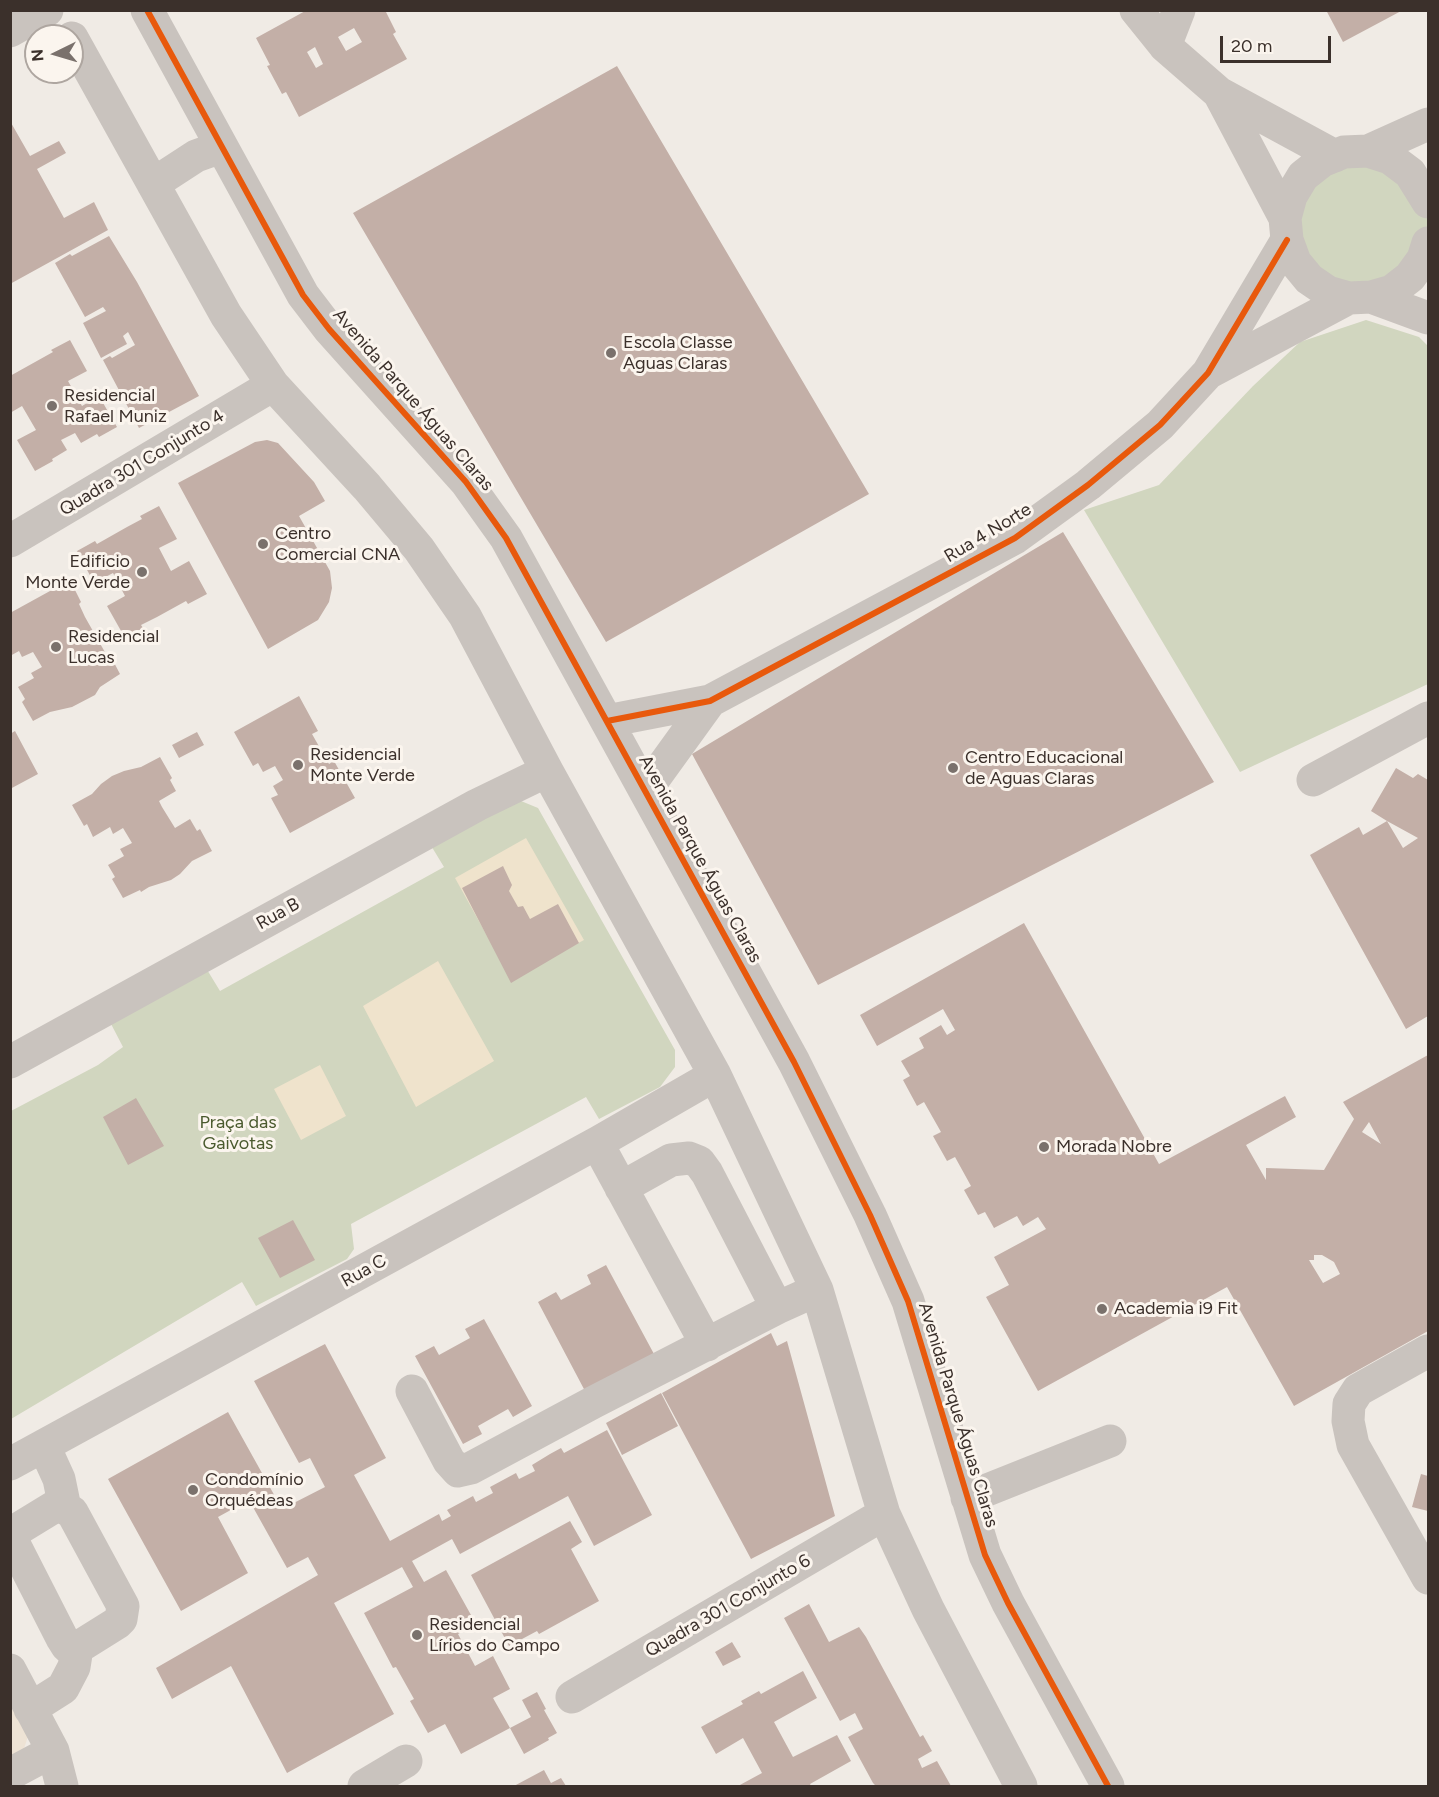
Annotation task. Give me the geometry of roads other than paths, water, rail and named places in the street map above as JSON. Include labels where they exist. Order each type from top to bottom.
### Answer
[{"type":"street","points":[[10,31],[47,10]]},
{"type":"street","points":[[57,10],[65,24]]},
{"type":"street","name":"Avenida Parque Águas Claras","points":[[147,10],[303,295],[317,314],[466,482],[488,510],[512,548],[794,1062],[870,1215],[908,1301],[985,1555],[1008,1603],[1108,1786]]},
{"type":"street","points":[[1136,10],[1165,46],[1219,93],[1335,156],[1344,152],[1368,152],[1390,158],[1410,173],[1428,202]]},
{"type":"street","points":[[1165,46],[1179,10]]},
{"type":"street","points":[[84,59],[226,315],[273,385],[419,549],[465,616],[547,771],[716,1075],[817,1290],[884,1514],[928,1609],[1022,1786]]},
{"type":"street","points":[[1219,93],[1286,229],[1295,262],[1309,279],[1328,291],[1428,318]]},
{"type":"street","points":[[1368,152],[1428,124]]},
{"type":"street","points":[[153,184],[196,156],[221,147]]},
{"type":"street","name":"Rua 4 Norte","points":[[607,721],[710,701],[1015,538],[1088,485],[1160,425],[1208,373],[1286,229],[1291,196],[1303,176],[1322,161],[1335,156]]},
{"type":"street","name":"Rua 4 Norte","points":[[1208,373],[1360,298],[1392,291],[1410,277],[1423,259],[1428,243]]},
{"type":"street","name":"Quadra 301 Conjunto 4","points":[[10,541],[273,385]]},
{"type":"street","name":"Rua 4 Norte","points":[[645,791],[710,701]]},
{"type":"street","points":[[1313,780],[1428,718]]},
{"type":"street","name":"Rua B","points":[[10,1062],[477,805],[547,771]]},
{"type":"street","name":"Rua C","points":[[10,1464],[597,1143],[716,1075]]},
{"type":"street","points":[[597,1143],[707,1345]]},
{"type":"street","points":[[621,1188],[671,1160],[689,1158],[699,1162],[707,1173],[777,1308]]},
{"type":"street","points":[[412,1391],[449,1461],[458,1471],[471,1468],[594,1402],[777,1308],[817,1290]]},
{"type":"street","points":[[1428,1351],[1358,1390],[1349,1404],[1348,1421],[1353,1445],[1428,1578]]},
{"type":"street","points":[[968,1498],[1110,1441]]},
{"type":"street","points":[[44,1446],[59,1479],[65,1508]]},
{"type":"street","points":[[54,1507],[65,1508],[72,1512],[123,1606],[121,1619],[117,1623],[77,1648],[68,1646],[62,1638],[12,1540],[18,1529],[54,1507]]},
{"type":"street","name":"Quadra 301 Conjunto 6","points":[[572,1697],[884,1514]]},
{"type":"street","points":[[30,1709],[63,1688],[74,1667],[77,1648]]},
{"type":"street","points":[[10,1670],[53,1751],[62,1786]]},
{"type":"street","points":[[10,1774],[53,1751]]},
{"type":"street","points":[[364,1786],[406,1761]]},
{"type":"place","name":"Escola Classe Aguas Claras","points":[[611,353]]},
{"type":"place","name":"Residencial Rafael Muniz","points":[[52,406]]},
{"type":"place","name":"Centro Comercial CNA","points":[[263,544]]},
{"type":"place","name":"Edificio Monte Verde","points":[[142,572]]},
{"type":"place","name":"Residencial Lucas","points":[[56,647]]},
{"type":"place","name":"Residencial Monte Verde","points":[[298,765]]},
{"type":"place","name":"Centro Educacional de Aguas Claras","points":[[953,768]]},
{"type":"place","name":"Morada Nobre","points":[[1044,1147]]},
{"type":"place","name":"Academia i9 Fit","points":[[1102,1309]]},
{"type":"place","name":"Condomínio Orquédeas","points":[[193,1490]]},
{"type":"place","name":"Residencial Lírios do Campo","points":[[417,1635]]},
{"type":"park label","name":"Praça das Gaivotas","points":[[238,1133]]}]
